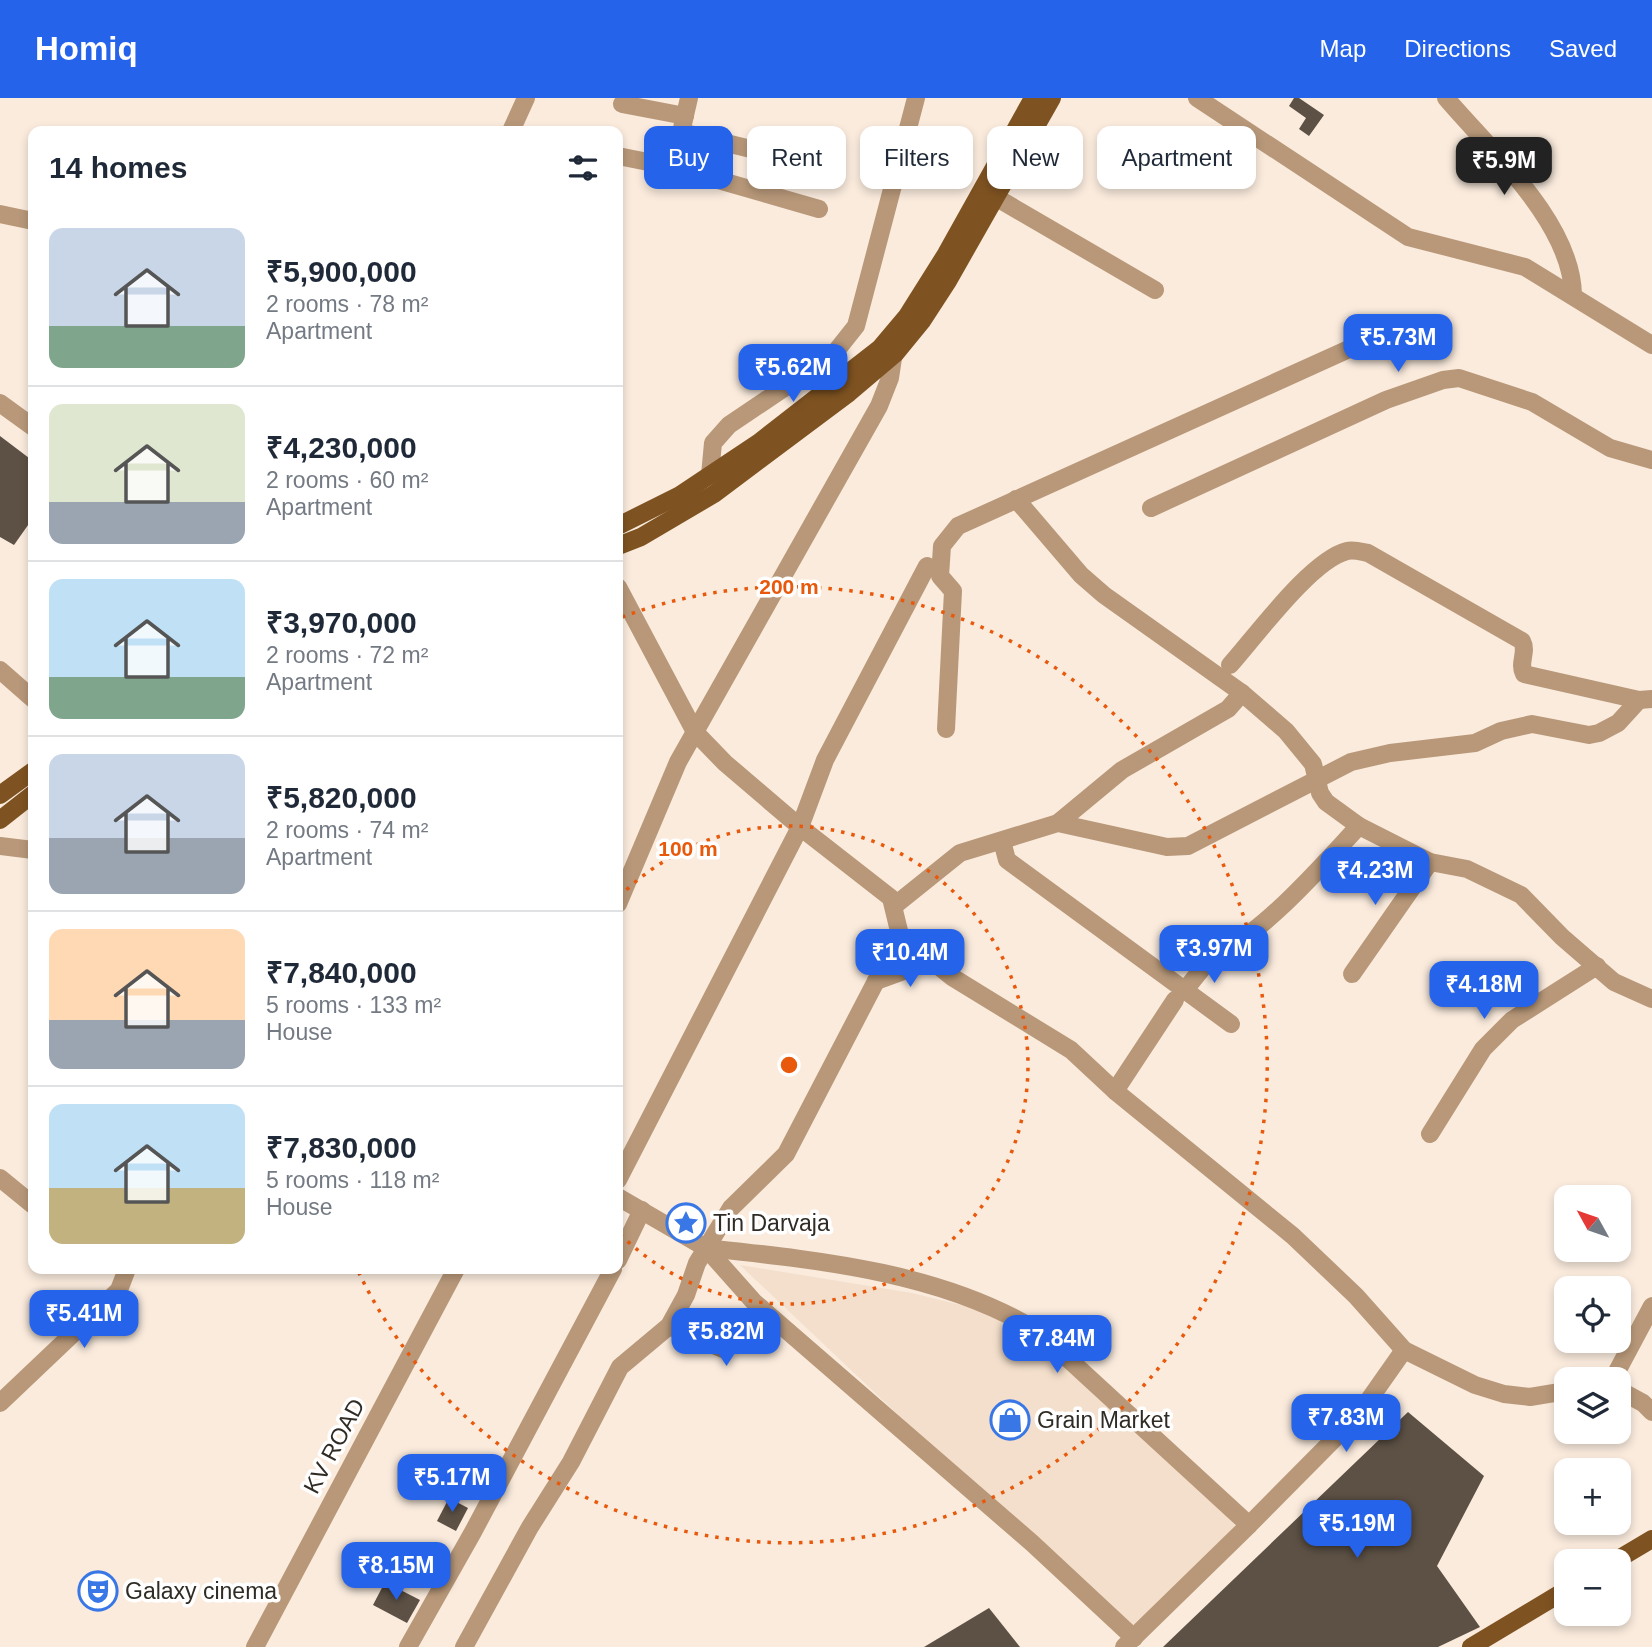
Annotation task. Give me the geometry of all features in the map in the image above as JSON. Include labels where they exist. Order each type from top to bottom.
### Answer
[{"type":"main road","points":[[623,544],[641,537],[713,494],[849,393],[895,354],[922,321],[948,281],[1034,98]]},
{"type":"main road","points":[[623,524],[680,495],[768,436],[880,348],[895,332],[1052,98]]},
{"type":"main road","points":[[4,789],[28,774]]},
{"type":"main road","points":[[0,820],[28,797]]},
{"type":"main road","points":[[1631,1551],[1652,1539]]},
{"type":"main road","points":[[1471,1647],[1554,1597]]},
{"type":"street","points":[[513,126],[526,98]]},
{"type":"street","points":[[683,124],[689,98]]},
{"type":"street","points":[[710,475],[713,443],[729,425],[833,355],[856,326],[916,98]]},
{"type":"street","points":[[1197,98],[1408,237],[1525,267],[1652,345]]},
{"type":"street","points":[[1446,98],[1540,209],[1566,254],[1573,272],[1573,295]]},
{"type":"street","points":[[622,104],[747,147]]},
{"type":"street","points":[[623,157],[644,161]]},
{"type":"street","points":[[733,184],[819,209]]},
{"type":"street","points":[[989,192],[1077,247],[1156,290]]},
{"type":"street","points":[[0,214],[28,220]]},
{"type":"street","points":[[623,892],[678,762],[879,406],[895,354],[895,332]]},
{"type":"street","points":[[946,729],[953,591],[940,576],[942,546],[965,521],[1360,344],[1438,339]]},
{"type":"street","points":[[1151,508],[1386,400],[1443,380],[1459,378],[1532,402],[1610,448],[1652,460]]},
{"type":"street","points":[[0,403],[28,424]]},
{"type":"street","points":[[1016,499],[1081,575],[1104,595],[1242,693],[1286,731],[1306,754],[1318,776],[1322,797],[1359,826],[1430,862],[1467,869],[1521,895],[1562,937],[1624,988],[1652,999]]},
{"type":"street","points":[[1230,665],[1315,571],[1347,551],[1356,551],[1368,553],[1519,639],[1525,646],[1521,669],[1524,674],[1646,700]]},
{"type":"street","points":[[623,1170],[800,827],[825,760],[927,566]]},
{"type":"street","points":[[623,596],[695,732],[725,763],[800,827],[891,898],[900,935],[952,978],[1071,1050],[1115,1090],[1293,1236],[1356,1296],[1404,1350],[1475,1385],[1504,1394],[1530,1397],[1554,1393]]},
{"type":"street","points":[[0,670],[28,695]]},
{"type":"street","points":[[894,906],[960,853],[1058,823],[1122,770],[1228,709],[1242,693]]},
{"type":"street","points":[[1058,823],[1167,847],[1188,846],[1318,776],[1370,756],[1475,743],[1500,731],[1532,724],[1589,735],[1600,733],[1618,723],[1646,700]]},
{"type":"street","points":[[4,789],[28,784]]},
{"type":"street","points":[[1186,960],[1213,955],[1234,944],[1289,900],[1359,826]]},
{"type":"street","points":[[1002,841],[1007,860],[1180,995],[1231,1024]]},
{"type":"street","points":[[0,846],[28,849]]},
{"type":"street","points":[[1352,974],[1430,862]]},
{"type":"street","points":[[464,1647],[530,1527],[571,1462],[620,1367],[669,1326],[706,1248],[731,1208],[786,1154],[900,935]]},
{"type":"street","points":[[1115,1090],[1180,995],[1213,955]]},
{"type":"street","points":[[876,981],[931,961]]},
{"type":"street","points":[[1430,1134],[1483,1049],[1512,1020],[1597,966]]},
{"type":"street","points":[[0,1178],[28,1201]]},
{"type":"street","points":[[623,1200],[706,1248],[761,1308],[1023,1534],[1129,1643],[1359,1414],[1404,1350]]},
{"type":"street","points":[[623,1249],[642,1210]]},
{"type":"street","points":[[706,1248],[792,1257],[905,1280],[961,1294],[1004,1311],[1039,1332],[1249,1525]]},
{"type":"street","points":[[0,1404],[120,1290],[125,1274]]},
{"type":"street","name":"KV ROAD","points":[[255,1647],[453,1274]]},
{"type":"street","points":[[408,1647],[473,1532],[610,1274]]},
{"type":"street","points":[[1619,1367],[1652,1306]]},
{"type":"street","points":[[669,1326],[723,1349],[761,1308]]},
{"type":"street","points":[[1631,1396],[1652,1412]]},
{"type":"shaded area","name":"Grain Market","points":[[740,1265],[912,1293],[1005,1316],[1178,1465],[1231,1518],[1237,1530],[1136,1640]]},
{"type":"building","points":[[1294,98],[1299,98],[1324,115],[1309,136],[1299,129],[1306,118],[1289,106]]},
{"type":"building","points":[[0,436],[28,457],[28,525],[14,545],[0,537]]},
{"type":"building","points":[[1408,1412],[1484,1476],[1437,1566],[1480,1627],[1438,1647],[1163,1647]]},
{"type":"building","points":[[449,1498],[468,1508],[456,1531],[437,1521]]},
{"type":"building","points":[[385,1582],[420,1600],[407,1623],[373,1605]]},
{"type":"building","points":[[989,1608],[1020,1647],[924,1647]]},
{"type":"place","name":"Tin Darvaja","points":[[686,1223]]},
{"type":"place","name":"Grain Market","points":[[1010,1420]]},
{"type":"place","name":"Galaxy cinema","points":[[98,1591]]}]
